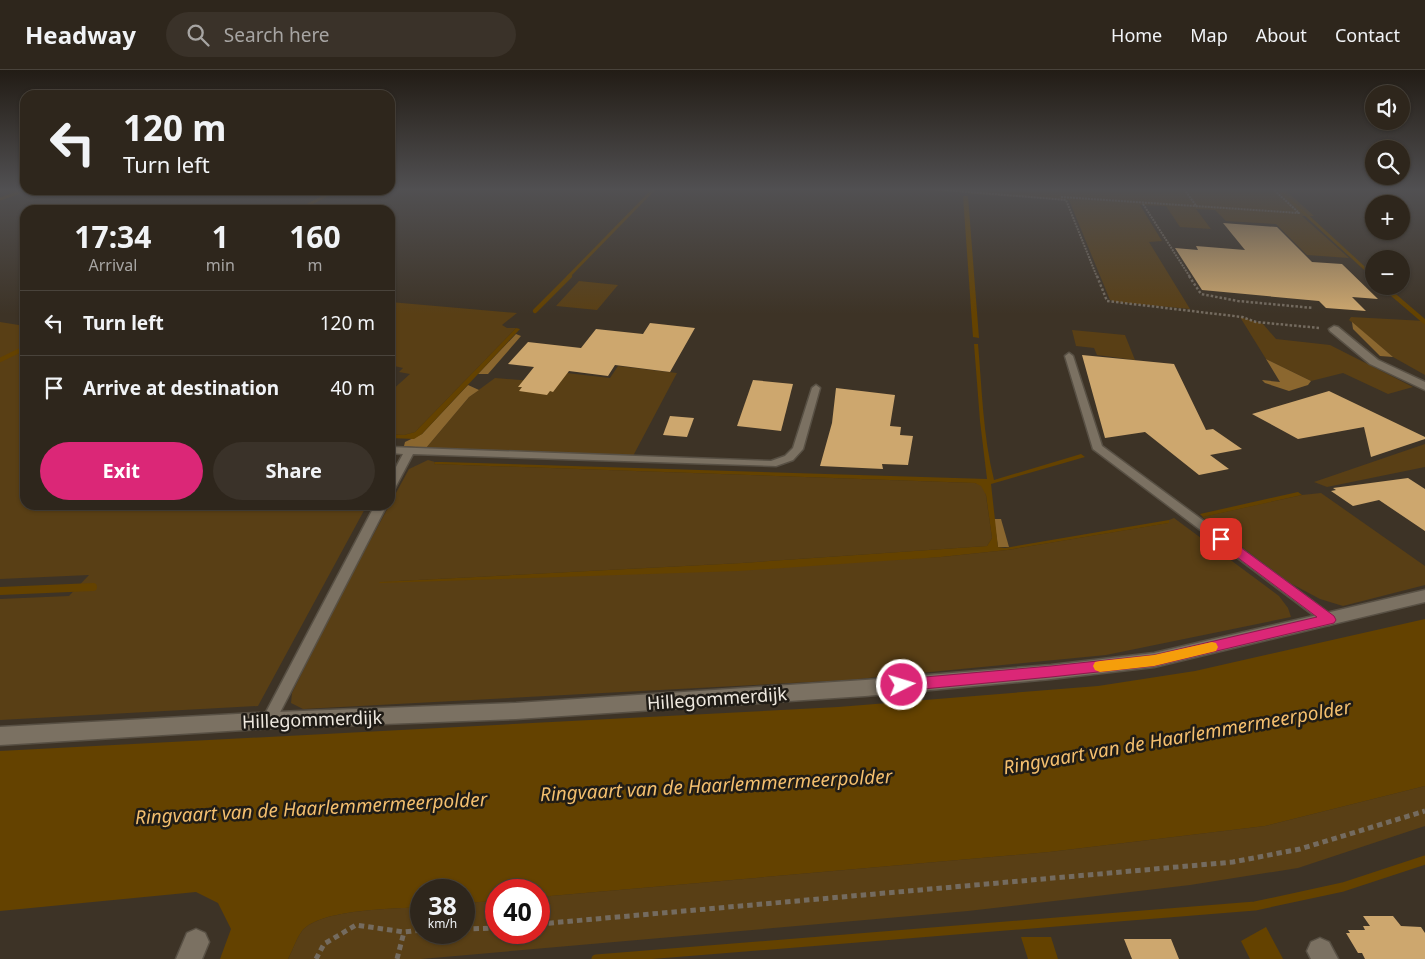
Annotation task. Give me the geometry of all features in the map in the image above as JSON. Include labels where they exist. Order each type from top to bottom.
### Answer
[{"type":"street","points":[[1334,330],[1374,362],[1425,386]]},
{"type":"street","name":"Hillegommerdijk","points":[[0,736],[269,720],[516,712],[865,688],[1051,672],[1154,660],[1425,596]]},
{"type":"lane","points":[[1068,356],[1097,447],[1329,620]]},
{"type":"lane","points":[[395,450],[772,464],[789,458],[798,449],[816,388]]},
{"type":"lane","points":[[395,479],[410,451]]},
{"type":"lane","points":[[269,720],[378,510]]},
{"type":"path","points":[[1078,230],[1107,301],[1242,316],[1256,322],[1334,330]]},
{"type":"path","points":[[1160,230],[1201,294],[1223,297],[1238,302],[1313,308]]},
{"type":"path","points":[[550,923],[1234,862],[1300,850],[1425,811]]},
{"type":"path","points":[[316,959],[324,944],[356,925],[410,931]]},
{"type":"path","points":[[397,959],[404,932]]},
{"type":"shaded area","points":[[1081,230],[1156,230],[1162,241],[1149,242],[1190,309],[1110,300]]},
{"type":"shaded area","points":[[1282,230],[1318,230],[1349,258],[1307,255]]},
{"type":"shaded area","points":[[579,281],[618,285],[597,310],[556,306]]},
{"type":"shaded area","points":[[395,302],[517,313],[502,325],[507,328],[516,328],[415,432],[404,435],[395,434],[395,388],[410,374],[399,372],[403,368],[395,366]]},
{"type":"shaded area","points":[[1240,317],[1263,324],[1276,339],[1330,345],[1413,387],[1388,394],[1343,373],[1311,381],[1266,359]]},
{"type":"shaded area","points":[[1351,317],[1425,321],[1425,375],[1393,357],[1349,320]]},
{"type":"shaded area","points":[[0,322],[20,325],[20,510],[364,510],[258,706],[0,720],[0,599],[69,596],[89,575],[0,579]]},
{"type":"shaded area","points":[[1352,322],[1393,357],[1380,356],[1353,329]]},
{"type":"shaded area","points":[[1072,330],[1125,335],[1135,360],[1097,355],[1094,348],[1076,346]]},
{"type":"shaded area","points":[[516,334],[521,336],[488,374],[478,374]]},
{"type":"shaded area","points":[[1266,359],[1311,381],[1308,385],[1289,391],[1265,383],[1262,380],[1280,382]]},
{"type":"shaded area","points":[[618,366],[677,373],[633,456],[426,448],[469,397],[495,378],[558,383],[567,373],[610,378]]},
{"type":"shaded area","points":[[468,385],[479,390],[469,397],[426,448],[404,446],[405,442],[422,434]]},
{"type":"shaded area","points":[[1425,444],[1425,467],[1327,487],[1314,482]]},
{"type":"shaded area","points":[[428,460],[435,462],[434,464],[975,483],[985,489],[992,538],[987,546],[742,563],[380,582],[941,557],[1007,550],[1168,523],[1169,520],[1174,518],[1279,596],[1288,608],[1291,617],[1106,655],[848,680],[303,709],[291,703],[292,693],[345,587],[387,510],[395,510],[395,495],[409,469]]},
{"type":"shaded area","points":[[1321,493],[1425,566],[1425,585],[1343,606],[1320,599],[1290,583],[1202,517],[1302,495]]},
{"type":"shaded area","points":[[994,519],[1001,519],[1009,547],[998,547]]},
{"type":"shaded area","points":[[1425,786],[1425,826],[1298,868],[1190,885],[968,911],[421,959],[288,959],[302,931],[324,918],[340,914],[410,908],[410,944],[475,944],[475,902],[485,902],[485,944],[550,944],[550,896],[1049,852],[1265,826]]},
{"type":"water","points":[[965,230],[971,230],[979,338],[973,337]]},
{"type":"water","points":[[516,328],[520,329],[422,434],[414,439],[395,438],[395,434],[404,435],[415,432]]},
{"type":"water","points":[[974,344],[978,344],[985,429],[994,480],[1081,454],[1085,457],[991,484],[998,547],[1005,548],[1169,520],[1169,523],[1007,550],[941,557],[739,571],[379,583],[742,563],[987,546],[992,538],[986,495],[981,486],[975,483],[434,464],[435,462],[443,462],[987,479]]},
{"type":"water","points":[[1298,492],[1302,495],[1203,517],[1200,514]]},
{"type":"water","name":"Ringvaart van de Haarlemmermeerpolder","points":[[1425,619],[1425,786],[1265,826],[1049,852],[550,896],[550,879],[485,879],[485,902],[475,902],[475,879],[410,879],[410,908],[340,914],[324,918],[302,931],[288,959],[220,959],[231,929],[218,903],[196,892],[0,911],[0,751],[838,707],[1098,686],[1195,671]]},
{"type":"water","points":[[1266,927],[1283,959],[1250,959],[1241,941]]},
{"type":"water","points":[[1021,937],[1051,937],[1058,959],[1028,959]]},
{"type":"building","points":[[1229,230],[1280,230],[1312,262],[1342,264],[1365,286],[1365,295],[1374,295],[1378,299],[1352,297],[1366,311],[1326,308],[1319,301],[1202,290],[1175,248],[1198,250],[1196,246],[1245,250]]},
{"type":"building","points":[[650,323],[695,328],[670,372],[615,365],[608,376],[569,371],[553,392],[550,391],[547,395],[519,391],[522,387],[518,387],[534,367],[508,364],[528,342],[581,348],[596,329],[643,334]]},
{"type":"building","points":[[1082,355],[1174,364],[1206,430],[1213,429],[1242,449],[1210,455],[1229,469],[1199,475],[1145,432],[1105,438]]},
{"type":"building","points":[[753,380],[793,384],[781,431],[737,426]]},
{"type":"building","points":[[836,388],[895,395],[890,426],[901,427],[900,435],[913,436],[908,465],[882,464],[883,469],[820,466],[832,423]]},
{"type":"building","points":[[1329,391],[1425,437],[1425,439],[1371,457],[1364,427],[1298,439],[1252,414]]},
{"type":"building","points":[[670,416],[694,418],[687,437],[663,435]]},
{"type":"building","points":[[1408,478],[1425,489],[1425,531],[1379,500],[1353,506],[1331,491],[1336,490],[1333,488]]},
{"type":"building","points":[[1363,916],[1393,916],[1401,926],[1421,927],[1425,933],[1425,959],[1365,959],[1362,953],[1358,953],[1346,933],[1350,933],[1348,930],[1365,930],[1363,926],[1370,926]]},
{"type":"building","points":[[1124,939],[1171,939],[1179,959],[1132,959]]},
{"type":"waterway","points":[[568,277],[613,230]]},
{"type":"waterway","points":[[1323,230],[1365,269]]},
{"type":"waterway","points":[[535,311],[570,276]]},
{"type":"waterway","points":[[1394,295],[1425,322]]},
{"type":"waterway","points":[[0,360],[20,350]]},
{"type":"waterway","points":[[0,591],[93,587]]},
{"type":"waterway","points":[[596,959],[1255,906],[1343,887],[1425,860]]},
{"type":"slow traffic","points":[[1100,666],[1154,660],[1212,647]]},
{"type":"route","points":[[902,685],[1051,672],[1154,660],[1329,620],[1221,539]]}]
